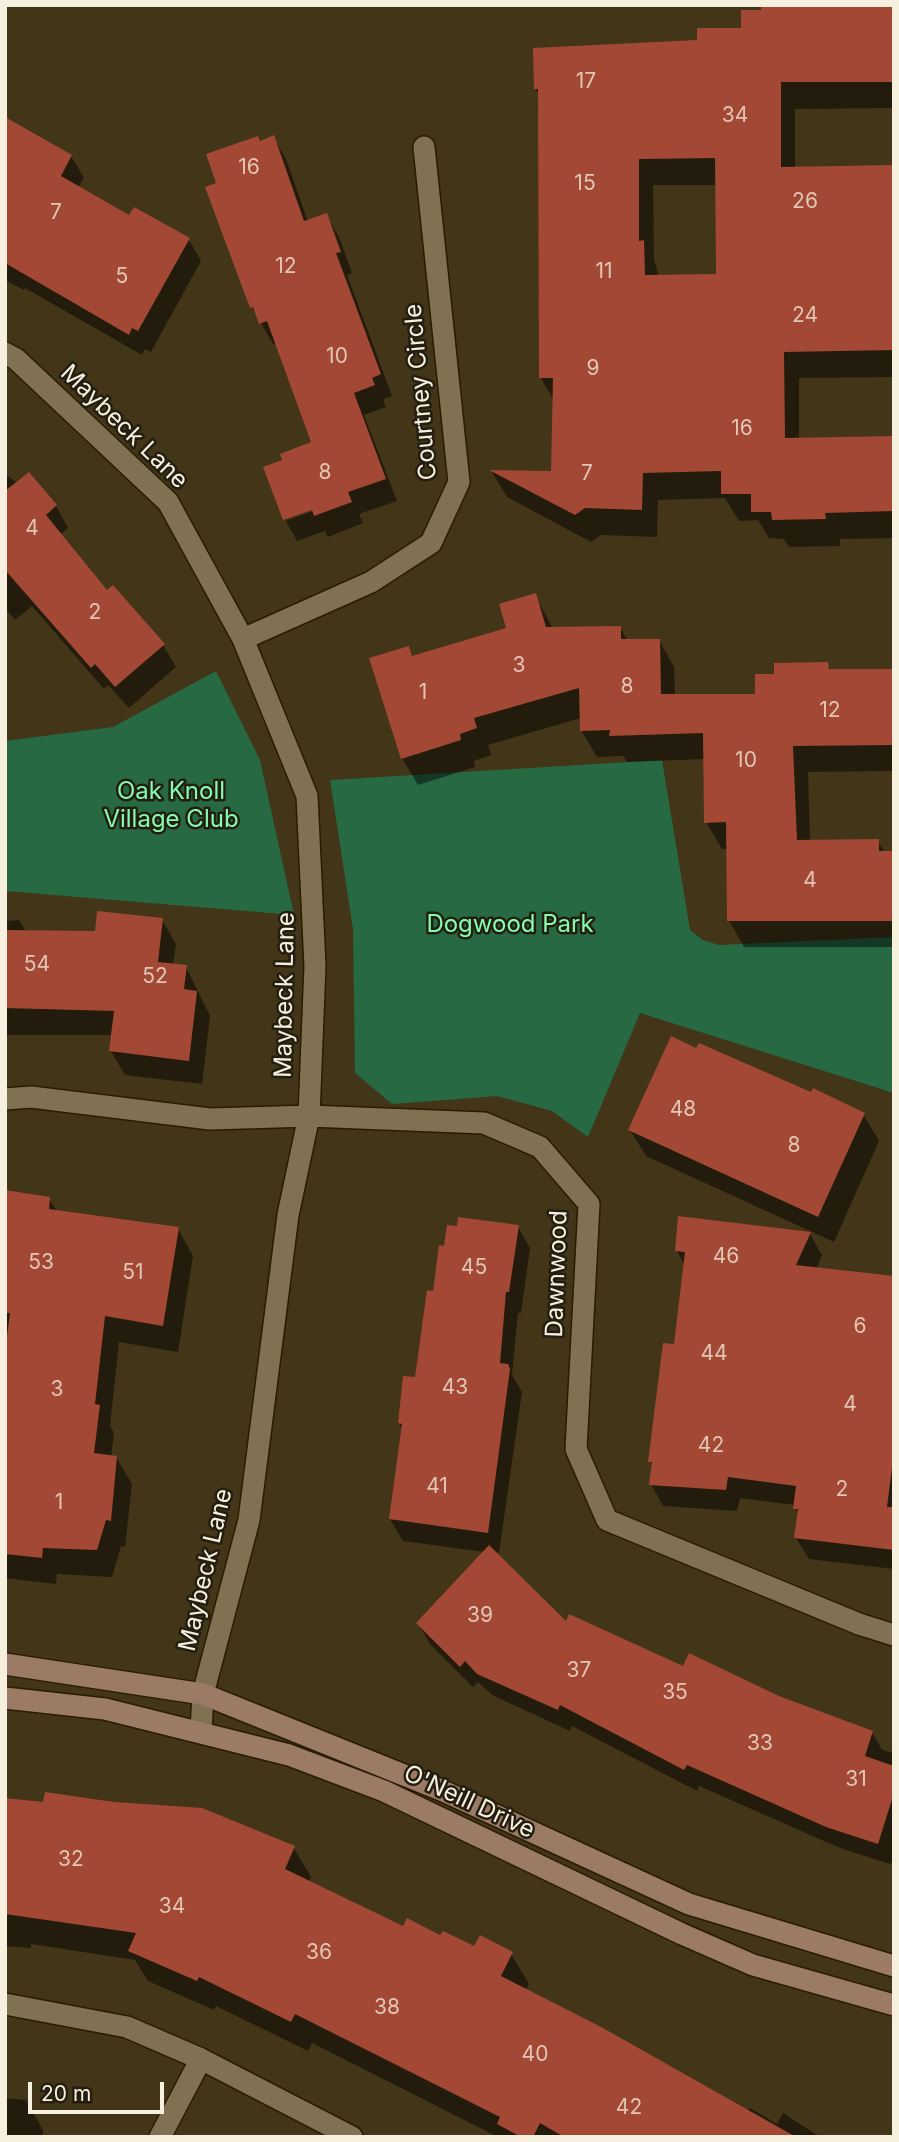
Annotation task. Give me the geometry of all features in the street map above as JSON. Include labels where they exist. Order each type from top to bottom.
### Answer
[{"type":"main road","name":"O'Neill Drive","points":[[5,1664],[203,1694],[441,1790],[689,1904],[894,1966]]},
{"type":"main road","name":"O'Neill Drive","points":[[5,1698],[105,1709],[289,1755],[384,1791],[682,1934],[754,1965],[894,2005]]},
{"type":"street","name":"Courtney Circle","points":[[243,639],[371,582],[431,543],[459,482],[424,147]]},
{"type":"street","name":"Maybeck Lane","points":[[5,353],[16,359],[168,502],[243,639],[307,796],[315,966],[309,1116],[288,1215],[249,1520],[203,1694],[201,1731]]},
{"type":"street","name":"Dawnwood","points":[[5,1099],[31,1097],[210,1119],[309,1116],[484,1124],[540,1147],[589,1204],[576,1448],[607,1520],[859,1624],[894,1635]]},
{"type":"street","points":[[5,2004],[127,2027],[201,2059],[352,2137]]},
{"type":"street","points":[[160,2137],[201,2059]]},
{"type":"green space","name":"Oak Knoll Village Club","points":[[216,671],[260,760],[294,915],[5,891],[5,741],[113,727]]},
{"type":"green space","name":"Dogwood Park","points":[[662,760],[690,930],[703,940],[719,945],[894,937],[894,1093],[640,1013],[588,1137],[552,1111],[497,1096],[392,1104],[355,1073],[353,929],[330,780]]},
{"type":"building","points":[[761,5],[894,6],[894,82],[781,82],[781,167],[894,165],[894,350],[784,352],[785,438],[894,436],[894,511],[825,513],[826,519],[772,520],[771,512],[751,512],[751,494],[721,494],[721,471],[643,473],[642,510],[585,508],[575,515],[489,470],[551,471],[553,378],[539,378],[538,89],[534,89],[533,48],[697,40],[697,28],[741,28],[741,10],[761,10]],"holes":[[[715,158],[716,274],[645,275],[644,240],[639,241],[639,159]]]},
{"type":"building","points":[[5,117],[72,155],[61,176],[129,215],[134,207],[190,238],[138,331],[132,328],[129,335],[5,263]]},
{"type":"building","points":[[274,135],[304,221],[327,213],[341,252],[336,253],[381,374],[372,378],[375,385],[354,393],[386,479],[348,492],[352,502],[314,516],[312,510],[283,520],[263,467],[282,460],[280,454],[311,442],[267,321],[259,324],[253,307],[250,308],[205,187],[216,183],[206,154],[258,136],[260,141]]},
{"type":"building","points":[[29,472],[57,505],[46,515],[107,590],[113,585],[165,644],[115,687],[95,664],[91,668],[5,570],[5,491]]},
{"type":"building","points":[[536,593],[546,627],[621,626],[621,639],[660,639],[661,694],[755,694],[755,674],[774,674],[774,663],[828,662],[829,669],[894,669],[894,745],[793,746],[797,840],[879,839],[879,851],[894,851],[894,921],[727,921],[726,822],[704,823],[703,733],[609,736],[610,730],[580,731],[579,688],[474,718],[477,728],[460,734],[461,740],[401,759],[369,658],[409,646],[412,656],[506,628],[499,604]]},
{"type":"building","points":[[97,911],[163,918],[158,962],[187,965],[184,989],[197,991],[189,1061],[109,1051],[114,1011],[5,1008],[5,930],[95,931]]},
{"type":"building","points":[[671,1036],[696,1048],[699,1043],[811,1092],[813,1088],[865,1113],[818,1217],[628,1130]]},
{"type":"building","points":[[5,1190],[50,1197],[49,1209],[179,1227],[163,1326],[105,1316],[95,1404],[100,1405],[94,1453],[117,1456],[111,1521],[106,1520],[97,1550],[43,1548],[42,1558],[5,1554],[5,1352],[10,1313],[5,1313]]},
{"type":"building","points":[[678,1216],[811,1232],[796,1265],[894,1276],[894,1452],[887,1507],[894,1507],[894,1550],[794,1538],[798,1509],[793,1509],[796,1486],[728,1477],[726,1490],[649,1485],[652,1462],[648,1462],[663,1343],[674,1344],[685,1252],[675,1251]]},
{"type":"building","points":[[458,1217],[519,1225],[509,1292],[506,1292],[500,1363],[508,1364],[510,1369],[488,1533],[389,1519],[402,1424],[398,1423],[403,1376],[415,1377],[427,1290],[433,1291],[439,1245],[444,1246],[447,1225],[457,1226]]},
{"type":"building","points":[[489,1545],[566,1621],[569,1614],[683,1666],[689,1653],[779,1696],[873,1731],[865,1756],[894,1766],[894,1793],[878,1844],[826,1827],[687,1765],[684,1770],[560,1705],[558,1710],[477,1674],[465,1661],[460,1667],[416,1623]]},
{"type":"building","points":[[45,1792],[114,1802],[202,1808],[295,1846],[285,1869],[403,1926],[407,1918],[440,1935],[443,1931],[474,1946],[480,1935],[513,1952],[501,1976],[603,2028],[796,2137],[564,2137],[540,2123],[533,2137],[521,2137],[497,2124],[500,2117],[295,2014],[291,2022],[199,1977],[197,1981],[128,1951],[136,1933],[5,1914],[5,1798],[43,1802]]}]
